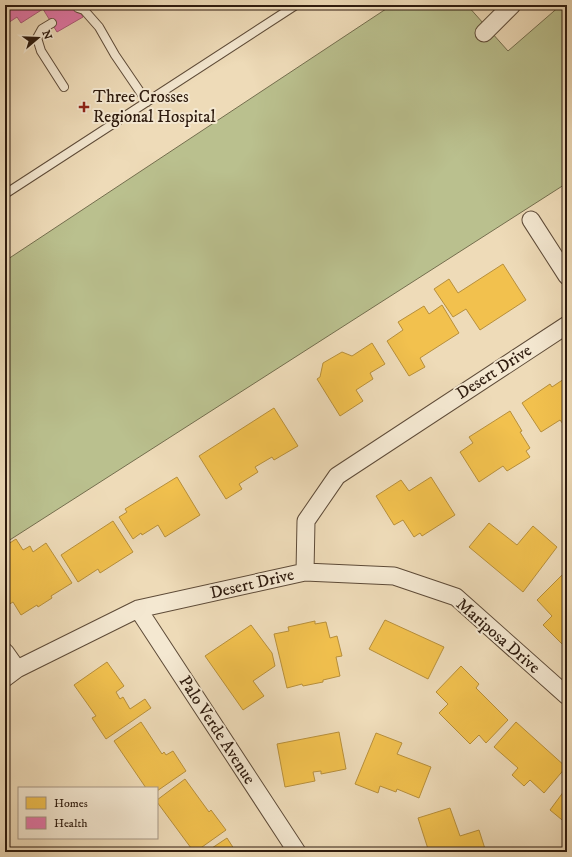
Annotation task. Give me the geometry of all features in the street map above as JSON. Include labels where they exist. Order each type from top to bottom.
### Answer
[{"type":"street","points":[[484,33],[511,5]]},
{"type":"street","points":[[531,220],[567,276]]},
{"type":"street","name":"Desert Drive","points":[[11,674],[138,609],[305,572],[306,520],[337,476],[567,325]]},
{"type":"street","name":"Mariposa Drive","points":[[305,572],[394,576],[456,597],[567,696]]},
{"type":"street","name":"Palo Verde Avenue","points":[[138,609],[297,852]]},
{"type":"street","points":[[5,652],[11,674]]},
{"type":"lane","points":[[5,194],[296,5]]},
{"type":"lane","points":[[78,8],[84,10],[99,27],[115,55],[148,102]]},
{"type":"lane","points":[[52,23],[42,29],[37,38],[41,51],[64,87]]},
{"type":"green space","points":[[392,5],[467,5],[508,51],[561,5],[567,5],[567,183],[5,543],[5,261]]},
{"type":"building: Homes","points":[[503,264],[526,300],[480,330],[466,309],[453,317],[434,289],[449,279],[458,293]]},
{"type":"building: Homes","points":[[442,305],[459,333],[420,358],[425,367],[409,376],[387,341],[403,330],[398,322],[424,306],[429,314]]},
{"type":"building: Homes","points":[[372,343],[385,364],[370,373],[373,379],[356,390],[363,401],[340,416],[317,379],[320,377],[323,363],[342,352],[352,356]]},
{"type":"building: Homes","points":[[567,377],[567,422],[563,424],[560,420],[541,432],[522,403],[550,384],[552,387]]},
{"type":"building: Homes","points":[[274,408],[298,446],[274,460],[272,457],[255,467],[258,472],[239,484],[242,489],[226,499],[199,456]]},
{"type":"building: Homes","points":[[510,411],[530,448],[526,451],[530,457],[507,471],[503,466],[479,482],[460,452],[473,443],[469,437]]},
{"type":"building: Homes","points":[[177,477],[200,515],[165,537],[158,525],[142,535],[141,533],[133,539],[119,517],[127,512],[125,509]]},
{"type":"building: Homes","points":[[431,477],[455,515],[422,536],[420,533],[414,537],[403,520],[394,525],[376,496],[401,480],[409,491]]},
{"type":"building: Homes","points":[[113,521],[133,552],[100,573],[98,569],[78,582],[61,555]]},
{"type":"building: Homes","points":[[489,523],[517,545],[533,526],[557,547],[523,592],[469,547]]},
{"type":"building: Homes","points":[[16,539],[23,550],[30,546],[33,552],[46,543],[72,583],[51,596],[52,598],[38,607],[37,605],[21,615],[13,602],[8,605],[5,599],[5,546]]},
{"type":"building: Homes","points":[[566,571],[567,649],[543,625],[552,616],[537,600]]},
{"type":"building: Homes","points":[[385,620],[444,647],[428,679],[369,649]]},
{"type":"building: Homes","points":[[315,621],[315,624],[326,622],[330,638],[337,636],[342,656],[336,657],[340,676],[323,680],[323,682],[303,686],[302,684],[287,688],[274,634],[289,631],[288,627]]},
{"type":"building: Homes","points":[[251,625],[272,653],[275,666],[253,681],[264,696],[243,710],[205,656]]},
{"type":"building: Homes","points":[[107,662],[124,686],[116,692],[120,699],[123,697],[130,709],[145,699],[151,708],[106,739],[92,718],[96,716],[74,685]]},
{"type":"building: Homes","points":[[461,666],[479,684],[476,688],[508,720],[486,743],[479,735],[470,744],[439,713],[448,704],[436,692]]},
{"type":"building: Homes","points":[[141,722],[162,754],[164,752],[166,755],[173,751],[186,771],[158,790],[158,787],[145,787],[114,741]]},
{"type":"building: Homes","points":[[516,722],[566,767],[544,793],[530,780],[524,786],[512,775],[518,768],[494,747]]},
{"type":"building: Homes","points":[[339,732],[346,769],[321,774],[321,771],[313,772],[315,781],[285,787],[277,744]]},
{"type":"building: Homes","points":[[376,733],[402,743],[397,754],[431,767],[419,798],[397,789],[396,792],[380,786],[378,793],[355,784]]},
{"type":"building: Homes","points":[[185,779],[209,812],[211,810],[226,830],[194,852],[158,803],[158,799]]},
{"type":"building: Homes","points":[[567,787],[567,824],[550,810]]},
{"type":"building: Homes","points":[[450,808],[460,836],[479,830],[486,852],[429,852],[418,818]]},
{"type":"building: Homes","points":[[227,838],[236,852],[206,852]]},
{"type":"building: Health","points":[[5,5],[76,5],[83,17],[57,32],[43,9],[21,23],[17,17],[5,25]]},
{"type":"place","name":"Three Crosses Regional Hospital","points":[[84,107]]}]
